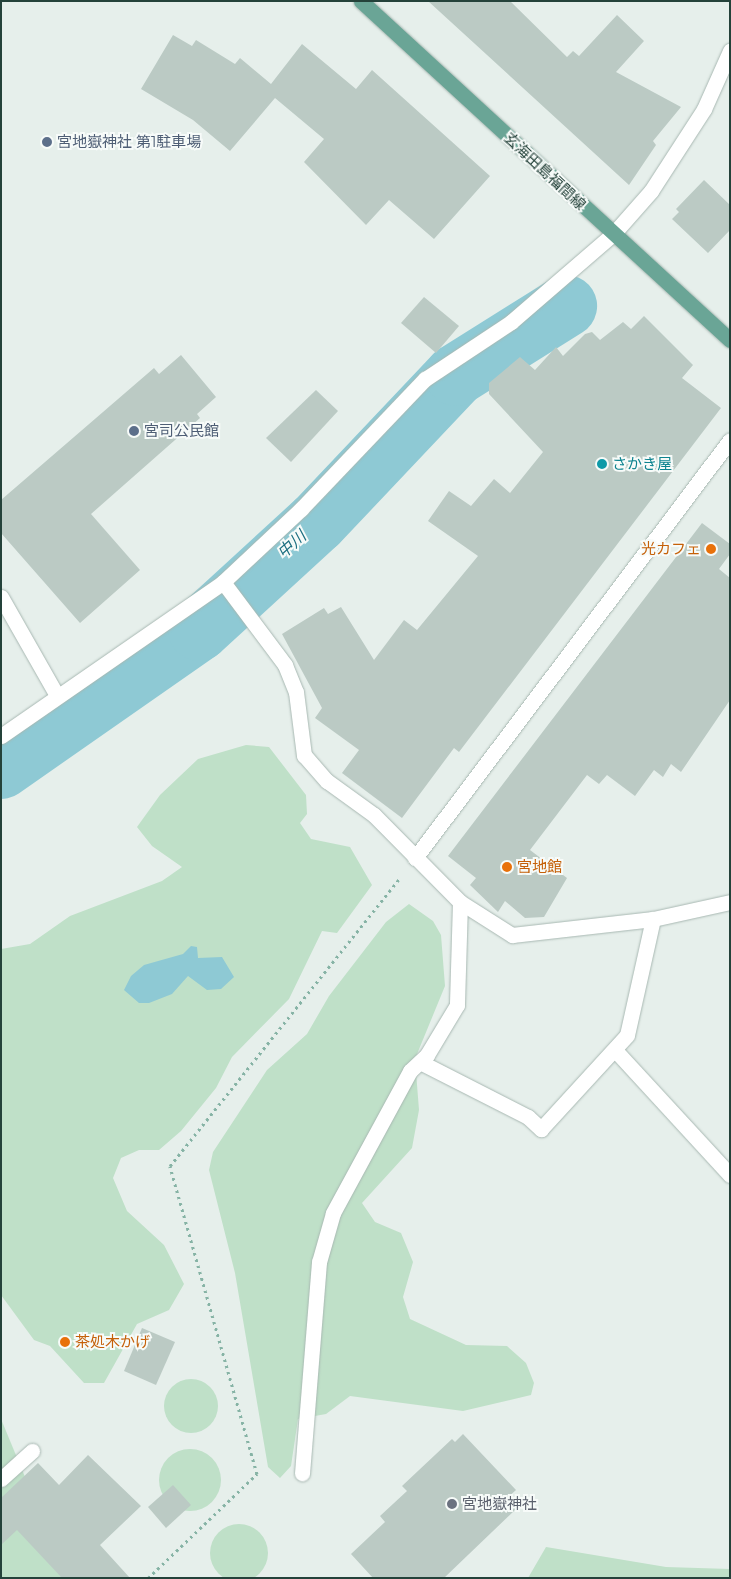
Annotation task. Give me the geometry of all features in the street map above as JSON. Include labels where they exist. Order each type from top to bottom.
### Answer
[{"type":"main road","name":"玄海田島福間線","points":[[361,1],[730,340]]},
{"type":"street","points":[[1,736],[56,694],[164,627],[223,582],[301,509],[426,379],[511,322],[614,233],[651,191],[704,109],[730,51]]},
{"type":"street","points":[[415,858],[730,440]]},
{"type":"street","points":[[223,582],[285,665],[296,692],[304,755],[327,781],[374,815],[460,902],[512,935],[653,918],[730,902]]},
{"type":"street","points":[[1,597],[56,694]]},
{"type":"street","points":[[302,1473],[319,1262],[333,1213],[410,1071],[420,1062],[457,1005],[460,902]]},
{"type":"street","points":[[420,1062],[528,1117],[541,1129],[627,1035],[653,918]]},
{"type":"street","points":[[615,1050],[730,1175]]},
{"type":"street","points":[[1,1479],[32,1451]]},
{"type":"path","points":[[148,1578],[257,1474],[170,1166],[415,858]]},
{"type":"green space","points":[[246,745],[269,747],[306,795],[307,814],[300,823],[311,839],[350,847],[372,885],[337,933],[322,931],[289,999],[232,1057],[216,1088],[181,1131],[159,1150],[139,1150],[121,1158],[113,1178],[127,1211],[164,1245],[184,1284],[169,1310],[137,1324],[104,1383],[84,1383],[50,1346],[34,1340],[1,1295],[1,949],[30,944],[70,916],[162,881],[182,867],[152,846],[137,827],[160,795],[198,759]]},
{"type":"green space","points":[[409,904],[433,921],[441,935],[445,986],[415,1059],[419,1110],[412,1148],[362,1203],[375,1222],[401,1233],[413,1262],[403,1297],[410,1319],[466,1345],[507,1346],[526,1363],[534,1383],[531,1395],[463,1411],[350,1396],[326,1414],[298,1419],[291,1466],[280,1478],[268,1467],[235,1273],[209,1170],[213,1152],[267,1070],[307,1034],[329,996],[386,922]]},
{"type":"green space","points":[[186,1379],[196,1379],[206,1383],[214,1391],[218,1406],[214,1421],[206,1429],[196,1433],[186,1433],[176,1429],[168,1421],[164,1411],[164,1401],[168,1391],[176,1383]]},
{"type":"green space","points":[[1,1419],[25,1477],[1,1501]]},
{"type":"green space","points":[[184,1449],[196,1449],[212,1458],[219,1468],[221,1480],[219,1492],[212,1502],[196,1511],[184,1511],[173,1506],[164,1497],[159,1486],[159,1474],[164,1463],[173,1454]]},
{"type":"green space","points":[[24,1521],[66,1578],[1,1578],[1,1544]]},
{"type":"green space","points":[[239,1524],[250,1526],[263,1537],[268,1553],[266,1564],[255,1577],[239,1582],[228,1580],[215,1569],[210,1553],[212,1542],[223,1529]]},
{"type":"green space","points":[[546,1547],[666,1567],[730,1569],[730,1578],[528,1578]]},
{"type":"water","points":[[191,946],[197,947],[198,958],[222,957],[234,977],[221,989],[207,990],[188,976],[172,994],[149,1003],[139,1003],[124,990],[131,976],[144,965],[183,954]]},
{"type":"building","points":[[428,1],[510,1],[567,57],[573,51],[579,56],[617,15],[644,41],[616,72],[681,107],[653,141],[656,145],[629,185]]},
{"type":"building","points":[[173,35],[192,46],[196,40],[235,64],[240,58],[271,84],[302,44],[356,89],[372,70],[490,176],[434,239],[389,200],[366,225],[304,162],[324,139],[275,98],[230,151],[193,120],[141,89]]},
{"type":"building","points":[[704,180],[730,205],[730,230],[708,253],[672,219],[679,212],[676,209]]},
{"type":"building","points":[[424,297],[459,326],[436,353],[401,323]]},
{"type":"building","points":[[644,316],[693,365],[682,378],[721,408],[459,752],[454,748],[402,818],[342,773],[359,750],[315,718],[322,708],[282,634],[324,608],[328,614],[341,607],[374,660],[404,620],[417,630],[478,556],[428,521],[449,491],[471,506],[494,479],[510,493],[543,452],[489,394],[489,383],[520,357],[535,370],[556,347],[563,356],[585,334],[592,332],[600,340],[623,322],[631,329]]},
{"type":"building","points":[[181,355],[216,397],[197,414],[200,418],[91,514],[140,570],[80,623],[1,533],[1,500],[154,368],[159,374]]},
{"type":"building","points":[[316,390],[338,411],[291,462],[266,438]]},
{"type":"building","points":[[702,523],[730,544],[730,554],[719,569],[730,578],[730,700],[681,772],[671,764],[663,777],[654,770],[635,796],[607,775],[599,784],[587,775],[530,850],[567,878],[544,917],[525,918],[505,901],[498,912],[470,885],[476,878],[448,856]]},
{"type":"building","points":[[142,1328],[175,1342],[156,1385],[124,1371]]},
{"type":"building","name":"宮地嶽神社","points":[[463,1434],[516,1490],[506,1499],[516,1509],[444,1578],[373,1578],[351,1554],[385,1522],[380,1516],[407,1491],[402,1486],[452,1439],[455,1442]]},
{"type":"building","points":[[88,1455],[141,1506],[100,1545],[130,1578],[62,1578],[17,1530],[1,1545],[1,1498],[38,1463],[59,1485]]},
{"type":"building","points":[[173,1485],[191,1505],[166,1528],[148,1507]]},
{"type":"waterway","name":"中川","points":[[1,768],[199,630],[317,522],[456,375],[566,306]]},
{"type":"place","name":"宮地嶽神社 第1駐車場","points":[[47,142]]},
{"type":"place","name":"宮司公民館","points":[[134,431]]},
{"type":"place","name":"さかき屋","points":[[602,464]]},
{"type":"place","name":"光カフェ","points":[[711,549]]},
{"type":"place","name":"宮地館","points":[[507,867]]},
{"type":"place","name":"茶処木かげ","points":[[65,1342]]},
{"type":"place","name":"宮地嶽神社","points":[[452,1504]]}]
